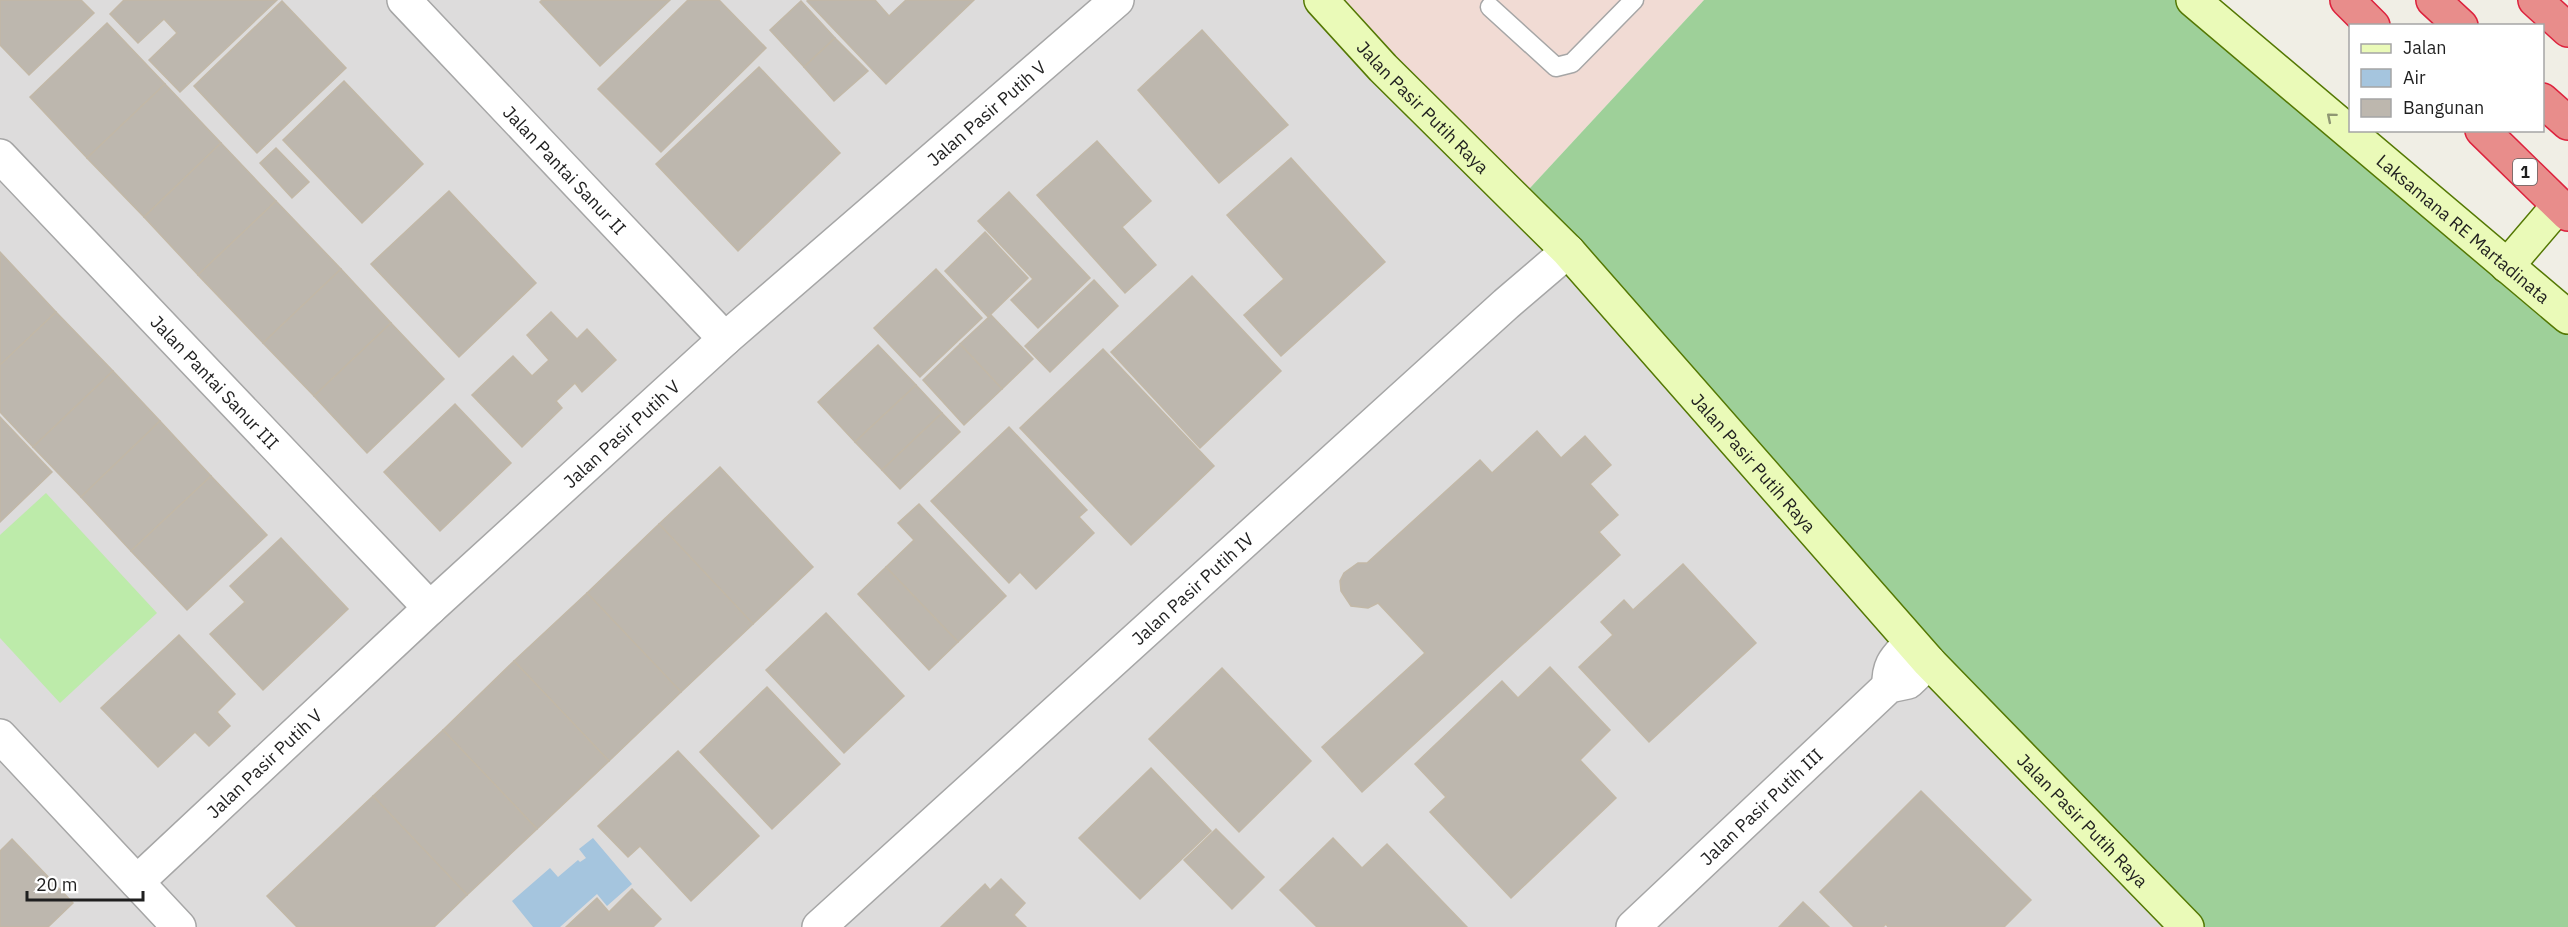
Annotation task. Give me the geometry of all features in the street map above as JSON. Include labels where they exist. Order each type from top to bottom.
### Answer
[{"type":"highway","points":[[2347,0],[2371,24]]},
{"type":"highway","points":[[2433,0],[2459,24]]},
{"type":"highway","points":[[2535,0],[2568,30]]},
{"type":"highway","points":[[2544,102],[2568,123]]},
{"type":"highway","name":"1","points":[[2484,132],[2563,210]]},
{"type":"street","name":"Jalan Pantai Sanur II","points":[[404,0],[725,339]]},
{"type":"street","name":"Jalan Pasir Putih V","points":[[137,882],[430,608],[725,339],[1117,0]]},
{"type":"street","name":"Jalan Pasir Putih Raya","points":[[1321,0],[1383,68],[1568,251],[1920,652],[2187,927]]},
{"type":"street","name":"Laksamana RE Martadinata","points":[[2193,0],[2568,317]]},
{"type":"street","name":"Jalan Pantai Sanur III","points":[[0,156],[430,608]]},
{"type":"street","points":[[2507,266],[2563,210]]},
{"type":"street","name":"Jalan Pasir Putih IV","points":[[819,927],[1497,312],[1568,251]]},
{"type":"street","name":"Jalan Pasir Putih III","points":[[1633,927],[1889,686],[1888,672],[1891,665],[1920,652]]},
{"type":"street","points":[[0,736],[179,927]]},
{"type":"lane","points":[[1489,2],[1556,67],[1572,63],[1634,0]]},
{"type":"shaded area","points":[[0,0],[1321,0],[2187,927],[0,927]]},
{"type":"shaded area","points":[[1321,0],[1704,0],[1517,202]]},
{"type":"green space","points":[[1704,0],[2193,0],[2568,317],[2568,927],[2187,927],[1517,202]]},
{"type":"green space","points":[[46,493],[157,613],[60,703],[0,638],[0,535]]},
{"type":"water","points":[[593,838],[632,884],[607,906],[597,894],[560,927],[533,927],[512,901],[550,868],[558,877],[578,860],[580,862],[586,858],[579,849]]},
{"type":"building","points":[[0,0],[81,0],[94,13],[29,75],[0,45]]},
{"type":"building","points":[[124,0],[277,0],[180,92],[149,60],[177,33],[164,19],[138,43],[110,14]]},
{"type":"building","points":[[542,0],[670,0],[600,66],[540,2]]},
{"type":"building","points":[[688,0],[719,0],[766,48],[661,152],[598,89]]},
{"type":"building","points":[[808,0],[875,0],[889,16],[906,0],[974,0],[886,84]]},
{"type":"building","points":[[282,1],[346,68],[257,153],[194,86]]},
{"type":"building","points":[[801,1],[835,38],[804,67],[770,30]]},
{"type":"building","points":[[107,23],[165,84],[87,158],[30,97]]},
{"type":"building","points":[[1202,30],[1288,125],[1219,183],[1138,90]]},
{"type":"building","points":[[835,38],[868,71],[834,101],[804,67]]},
{"type":"building","points":[[759,67],[840,153],[738,251],[656,164]]},
{"type":"building","points":[[344,81],[423,164],[362,223],[283,140]]},
{"type":"building","points":[[165,84],[221,143],[144,217],[87,158]]},
{"type":"building","points":[[1097,141],[1151,201],[1122,227],[1156,265],[1125,293],[1037,195]]},
{"type":"building","points":[[221,143],[276,201],[198,275],[144,217]]},
{"type":"building","points":[[276,148],[309,182],[292,198],[260,163]]},
{"type":"building","points":[[1291,158],[1385,262],[1281,356],[1244,315],[1284,279],[1227,215]]},
{"type":"building","points":[[449,191],[536,283],[459,357],[371,264]]},
{"type":"building","points":[[1009,192],[1090,278],[1038,328],[1011,300],[1033,279],[978,221]]},
{"type":"building","points":[[276,201],[341,269],[263,343],[198,275]]},
{"type":"building","points":[[985,232],[1028,278],[988,317],[945,271]]},
{"type":"building","points":[[0,252],[56,312],[0,365]]},
{"type":"building","points":[[341,269],[391,323],[314,396],[263,343]]},
{"type":"building","points":[[936,269],[982,318],[920,377],[874,328]]},
{"type":"building","points":[[1192,276],[1281,371],[1200,448],[1111,352]]},
{"type":"building","points":[[1094,280],[1118,306],[1050,372],[1025,346]]},
{"type":"building","points":[[56,312],[113,371],[33,447],[0,412],[0,365]]},
{"type":"building","points":[[551,312],[577,339],[587,329],[616,360],[582,392],[575,383],[556,401],[562,408],[522,447],[472,395],[513,356],[532,376],[549,360],[527,335]]},
{"type":"building","points":[[991,315],[1033,359],[1002,389],[960,344]]},
{"type":"building","points":[[391,323],[444,379],[367,453],[314,396]]},
{"type":"building","points":[[960,344],[1002,389],[964,425],[923,380]]},
{"type":"building","points":[[878,345],[916,385],[855,442],[818,402]]},
{"type":"building","points":[[1103,349],[1214,466],[1131,545],[1020,428]]},
{"type":"building","points":[[113,371],[160,421],[81,497],[33,447]]},
{"type":"building","points":[[916,385],[942,413],[882,470],[855,442]]},
{"type":"building","points":[[455,404],[511,463],[440,531],[384,472]]},
{"type":"building","points":[[942,413],[960,432],[900,489],[882,470]]},
{"type":"building","points":[[0,417],[52,472],[0,522]]},
{"type":"building","points":[[160,421],[211,476],[131,551],[81,497]]},
{"type":"building","points":[[1009,427],[1087,510],[1079,517],[1094,533],[1036,589],[1020,572],[1009,583],[931,501]]},
{"type":"building","points":[[1537,431],[1561,458],[1585,436],[1611,465],[1590,484],[1618,515],[1599,532],[1620,555],[1362,792],[1322,747],[1425,653],[1378,603],[1368,608],[1351,606],[1341,591],[1340,581],[1344,573],[1358,563],[1367,563],[1480,460],[1492,473]]},
{"type":"building","points":[[720,467],[813,567],[753,624],[659,524]]},
{"type":"building","points":[[211,476],[267,535],[187,610],[131,551]]},
{"type":"building","points":[[919,504],[1006,596],[958,642],[886,567],[914,540],[898,523]]},
{"type":"building","points":[[659,524],[753,624],[681,692],[587,593]]},
{"type":"building","points":[[281,538],[348,609],[263,690],[210,634],[245,602],[230,586]]},
{"type":"building","points":[[1683,564],[1756,643],[1649,742],[1579,667],[1613,635],[1601,622],[1624,600],[1633,610]]},
{"type":"building","points":[[886,567],[958,642],[929,670],[858,594]]},
{"type":"building","points":[[587,593],[681,692],[609,761],[514,661]]},
{"type":"building","points":[[826,613],[904,696],[844,753],[766,670]]},
{"type":"building","points":[[179,635],[235,694],[217,712],[230,726],[209,746],[195,732],[158,767],[101,708]]},
{"type":"building","points":[[514,661],[609,761],[537,829],[443,730]]},
{"type":"building","points":[[1550,667],[1610,730],[1580,760],[1616,798],[1511,898],[1430,812],[1446,797],[1415,764],[1502,681],[1518,698]]},
{"type":"building","points":[[1222,668],[1311,761],[1239,832],[1149,739]]},
{"type":"building","points":[[767,687],[840,764],[772,829],[700,752]]},
{"type":"building","points":[[443,730],[537,829],[467,895],[373,796]]},
{"type":"building","points":[[678,751],[759,836],[691,901],[640,846],[628,857],[598,826]]},
{"type":"building","points":[[1151,768],[1211,831],[1140,899],[1079,838]]},
{"type":"building","points":[[1921,791],[2031,900],[2004,927],[1888,927],[1886,924],[1883,927],[1854,927],[1820,892]]},
{"type":"building","points":[[373,796],[467,895],[434,927],[297,927],[267,896]]},
{"type":"building","points":[[1216,829],[1264,877],[1232,909],[1184,860]]},
{"type":"building","points":[[1333,838],[1362,868],[1387,844],[1467,927],[1317,927],[1280,890]]},
{"type":"building","points":[[12,839],[73,903],[48,927],[0,927],[0,851]]},
{"type":"building","points":[[1001,879],[1025,903],[1014,915],[1026,927],[941,927],[985,884],[990,890]]},
{"type":"building","points":[[632,889],[661,919],[653,927],[566,927],[597,898],[609,912]]},
{"type":"building","points":[[1803,902],[1829,927],[1779,927]]}]
